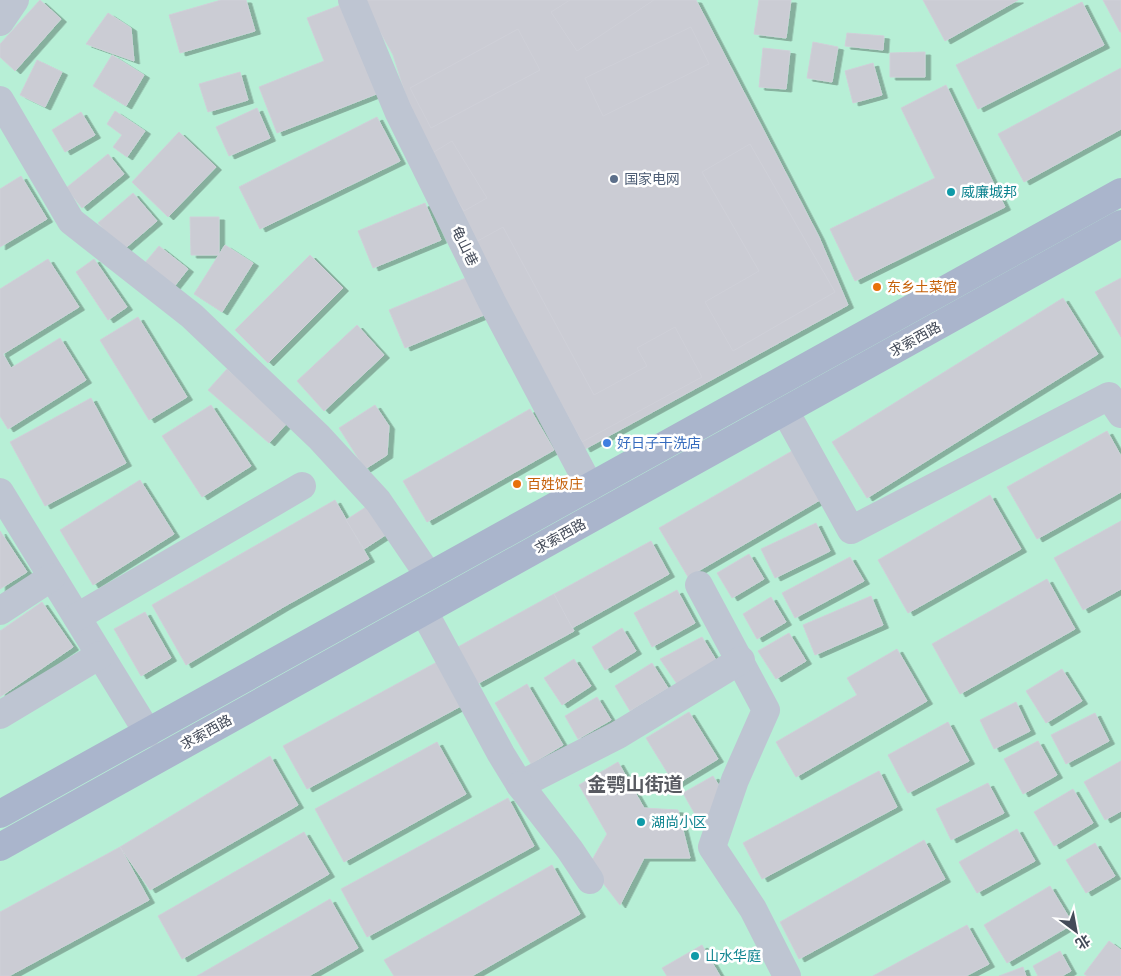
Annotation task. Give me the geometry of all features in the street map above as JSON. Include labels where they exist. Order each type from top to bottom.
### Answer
[{"type":"main road","name":"求索西路","points":[[0,814],[1121,192]]},
{"type":"main road","name":"求索西路","points":[[0,847],[1121,224]]},
{"type":"street","points":[[0,22],[15,0]]},
{"type":"street","name":"龟山巷","points":[[352,0],[398,111],[492,302],[590,487]]},
{"type":"street","points":[[0,100],[71,221],[192,316],[319,437],[378,501],[429,576]]},
{"type":"street","points":[[785,411],[851,530],[1109,396],[1121,414]]},
{"type":"street","points":[[77,617],[302,486]]},
{"type":"street","points":[[2,501],[52,577],[148,733]]},
{"type":"street","points":[[0,611],[52,577]]},
{"type":"street","points":[[699,585],[766,710],[735,780],[712,847],[753,909],[787,976]]},
{"type":"street","points":[[424,612],[501,754],[520,784],[570,850],[590,880]]},
{"type":"street","points":[[0,715],[100,655]]},
{"type":"street","points":[[520,784],[618,735],[740,660]]},
{"type":"green space","points":[[0,0],[1121,0],[1121,976],[0,976]]},
{"type":"building","points":[[40,0],[61,19],[15,71],[0,57],[0,44]]},
{"type":"building","points":[[221,0],[246,0],[255,31],[180,53],[169,15]]},
{"type":"building","name":"国家电网","points":[[362,0],[696,0],[819,237],[848,305],[585,449],[461,228],[417,131],[393,55]]},
{"type":"building","points":[[570,0],[654,0],[577,51],[551,12]]},
{"type":"building","points":[[759,0],[791,0],[786,38],[754,34]]},
{"type":"building","points":[[923,0],[1018,0],[945,41]]},
{"type":"building","points":[[1103,0],[1121,0],[1121,32],[1120,32]]},
{"type":"building","points":[[1082,2],[1104,45],[978,109],[956,65]]},
{"type":"building","points":[[343,4],[379,93],[277,133],[259,87],[324,61],[307,18]]},
{"type":"building","points":[[108,13],[131,28],[134,61],[86,44]]},
{"type":"building","points":[[691,27],[709,64],[603,116],[585,78]]},
{"type":"building","points":[[518,29],[540,70],[431,128],[410,88]]},
{"type":"building","points":[[847,33],[884,36],[883,50],[845,46]]},
{"type":"building","points":[[813,42],[838,47],[832,82],[807,78]]},
{"type":"building","points":[[763,48],[790,51],[786,89],[759,87]]},
{"type":"building","points":[[925,52],[925,77],[890,77],[890,53]]},
{"type":"building","points":[[112,55],[144,75],[126,106],[93,86]]},
{"type":"building","points":[[37,60],[62,72],[45,107],[20,95]]},
{"type":"building","points":[[873,63],[882,95],[853,103],[845,71]]},
{"type":"building","points":[[1121,68],[1121,129],[1024,182],[998,134]]},
{"type":"building","points":[[240,72],[248,100],[208,112],[199,84]]},
{"type":"building","name":"威廉城邦","points":[[946,85],[1005,207],[855,281],[830,229],[935,178],[901,108]]},
{"type":"building","points":[[257,108],[270,138],[229,156],[216,127]]},
{"type":"building","points":[[115,111],[145,131],[127,157],[113,147],[122,135],[107,124]]},
{"type":"building","points":[[81,112],[95,135],[65,152],[52,130]]},
{"type":"building","points":[[377,117],[400,161],[260,229],[239,187]]},
{"type":"building","points":[[179,132],[216,167],[168,217],[132,182]]},
{"type":"building","points":[[452,141],[487,198],[464,211],[429,155]]},
{"type":"building","points":[[750,144],[835,292],[733,351],[705,302],[759,271],[702,172]]},
{"type":"building","points":[[108,154],[124,174],[82,208],[66,188]]},
{"type":"building","points":[[21,176],[47,219],[0,247],[0,189]]},
{"type":"building","points":[[133,193],[157,221],[122,251],[98,223]]},
{"type":"building","points":[[425,203],[441,240],[373,268],[358,231]]},
{"type":"building","points":[[190,217],[219,217],[219,255],[191,255]]},
{"type":"building","points":[[503,227],[594,395],[647,366],[637,348],[675,327],[702,377],[582,442],[474,243]]},
{"type":"building","points":[[225,245],[253,263],[222,312],[194,294]]},
{"type":"building","points":[[159,246],[188,269],[173,288],[144,264]]},
{"type":"building","points":[[310,255],[343,288],[268,363],[235,330]]},
{"type":"building","points":[[48,259],[79,307],[3,354],[11,368],[60,338],[86,380],[8,429],[0,416],[0,289]]},
{"type":"building","points":[[94,259],[127,307],[108,320],[76,272]]},
{"type":"building","points":[[468,277],[484,315],[405,348],[389,310]]},
{"type":"building","points":[[1121,278],[1121,337],[1095,292]]},
{"type":"building","points":[[1063,298],[1098,354],[867,498],[832,442]]},
{"type":"building","points":[[138,317],[187,397],[149,420],[100,340]]},
{"type":"building","points":[[357,325],[384,355],[324,411],[297,381]]},
{"type":"building","points":[[227,369],[288,422],[269,443],[208,390]]},
{"type":"building","points":[[91,398],[126,463],[45,506],[10,442]]},
{"type":"building","points":[[211,405],[251,466],[202,497],[162,436]]},
{"type":"building","points":[[375,405],[389,426],[387,455],[365,469],[339,428]]},
{"type":"building","points":[[530,409],[554,450],[427,522],[403,481]]},
{"type":"building","points":[[1107,431],[1121,456],[1121,492],[1037,539],[1007,487]]},
{"type":"building","points":[[792,451],[820,500],[688,577],[659,528]]},
{"type":"building","points":[[140,480],[174,534],[93,585],[60,530]]},
{"type":"building","points":[[990,495],[1021,549],[908,613],[878,560]]},
{"type":"building","points":[[335,500],[369,559],[186,665],[152,605]]},
{"type":"building","points":[[369,505],[387,534],[364,549],[346,520]]},
{"type":"building","points":[[1121,521],[1121,589],[1083,610],[1054,558]]},
{"type":"building","points":[[816,523],[830,551],[775,578],[761,549]]},
{"type":"building","points":[[0,531],[27,572],[0,589]]},
{"type":"building","points":[[651,541],[669,574],[572,628],[554,594]]},
{"type":"building","points":[[749,554],[764,579],[732,598],[717,573]]},
{"type":"building","points":[[850,557],[864,581],[795,618],[782,593]]},
{"type":"building","points":[[1047,579],[1075,629],[960,694],[932,644]]},
{"type":"building","points":[[677,590],[695,623],[652,647],[634,613]]},
{"type":"building","points":[[554,594],[574,631],[477,684],[456,648]]},
{"type":"building","points":[[871,596],[883,625],[815,655],[803,625]]},
{"type":"building","points":[[771,597],[786,622],[757,639],[743,614]]},
{"type":"building","points":[[42,602],[73,647],[0,697],[0,631]]},
{"type":"building","points":[[145,612],[171,658],[141,676],[114,629]]},
{"type":"building","points":[[622,628],[636,651],[605,670],[592,647]]},
{"type":"building","points":[[789,633],[806,661],[776,679],[758,651]]},
{"type":"building","points":[[702,637],[716,660],[677,684],[660,659]]},
{"type":"building","points":[[897,649],[927,701],[796,777],[776,742],[857,695],[847,678]]},
{"type":"building","points":[[574,659],[591,686],[562,705],[544,678]]},
{"type":"building","points":[[437,662],[461,706],[307,789],[283,746]]},
{"type":"building","points":[[652,663],[668,688],[630,711],[615,686]]},
{"type":"building","points":[[1062,669],[1082,701],[1046,723],[1026,691]]},
{"type":"building","points":[[527,684],[563,745],[531,764],[495,703]]},
{"type":"building","points":[[597,697],[611,720],[578,739],[565,716]]},
{"type":"building","points":[[1016,702],[1030,731],[994,749],[980,720]]},
{"type":"building","points":[[689,712],[718,759],[675,785],[646,738]]},
{"type":"building","points":[[1095,713],[1109,741],[1066,764],[1051,735]]},
{"type":"building","points":[[948,722],[969,761],[908,793],[888,755]]},
{"type":"building","points":[[1038,741],[1057,775],[1023,794],[1004,759]]},
{"type":"building","points":[[437,742],[466,794],[344,862],[315,809]]},
{"type":"building","points":[[270,756],[298,805],[150,890],[120,847]]},
{"type":"building","points":[[1121,761],[1121,811],[1105,820],[1084,782]]},
{"type":"building","name":"湖尚小区","points":[[618,762],[644,808],[678,810],[690,858],[644,858],[620,905],[589,865],[607,834],[579,785]]},
{"type":"building","points":[[879,771],[897,807],[762,879],[743,843]]},
{"type":"building","points":[[713,776],[723,792],[705,832],[683,793]]},
{"type":"building","points":[[988,783],[1004,813],[951,840],[936,809]]},
{"type":"building","points":[[1073,789],[1093,823],[1054,846],[1034,812]]},
{"type":"building","points":[[508,798],[534,846],[367,937],[341,889]]},
{"type":"building","points":[[1017,829],[1035,861],[977,893],[959,862]]},
{"type":"building","points":[[304,832],[329,874],[182,959],[158,916]]},
{"type":"building","points":[[924,840],[945,879],[799,959],[780,922]]},
{"type":"building","points":[[1095,843],[1115,876],[1086,893],[1066,860]]},
{"type":"building","points":[[120,847],[149,900],[9,976],[0,976],[0,912]]},
{"type":"building","points":[[552,865],[580,914],[472,976],[394,976],[384,960]]},
{"type":"building","points":[[1050,886],[1073,924],[1007,963],[984,925]]},
{"type":"building","points":[[330,899],[358,948],[309,976],[197,976]]},
{"type":"building","points":[[967,925],[989,964],[966,976],[873,976]]},
{"type":"building","points":[[1109,941],[1121,950],[1121,976],[1087,976],[1084,974]]},
{"type":"building","name":"山水华庭","points":[[702,945],[720,976],[667,976],[662,968]]},
{"type":"building","points":[[1060,951],[1071,971],[1062,976],[1038,976],[1033,966]]},
{"type":"building","points":[[1023,967],[1026,976],[999,976]]},
{"type":"place","name":"国家电网","points":[[614,179]]},
{"type":"place","name":"威廉城邦","points":[[951,192]]},
{"type":"place","name":"东乡土菜馆","points":[[877,287]]},
{"type":"place","name":"好日子干洗店","points":[[607,443]]},
{"type":"place","name":"百姓饭庄","points":[[517,484]]},
{"type":"place","name":"湖尚小区","points":[[641,822]]},
{"type":"place","name":"山水华庭","points":[[695,956]]},
{"type":"district","name":"金鹗山街道","points":[[635,784]]}]
